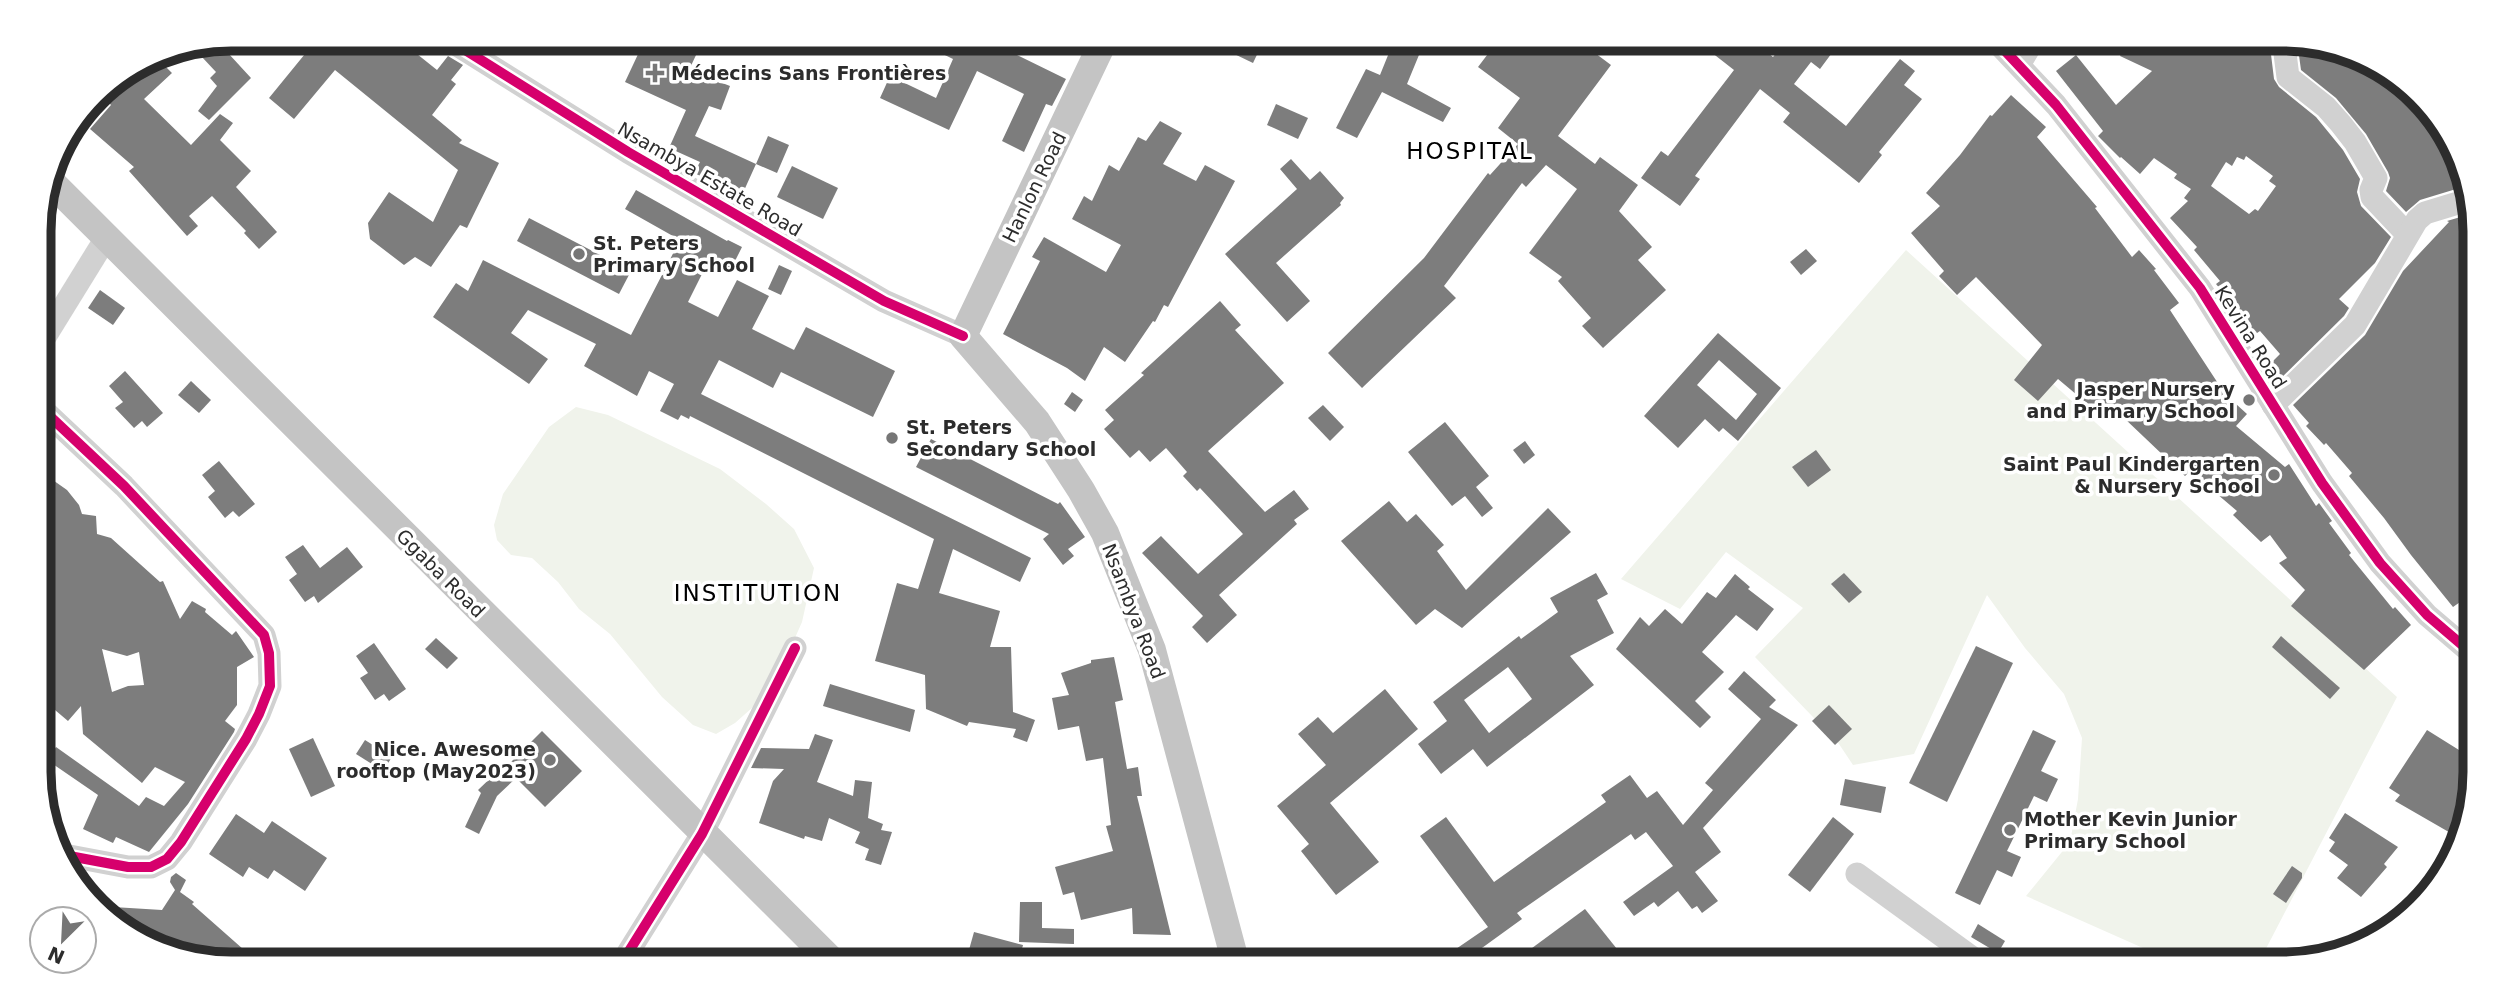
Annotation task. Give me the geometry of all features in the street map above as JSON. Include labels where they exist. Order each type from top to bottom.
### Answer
[{"type":"main road","name":"Hanlon Road","points":[[963,336],[1099,51]]},
{"type":"main road","name":"Ggaba Road","points":[[56,187],[823,952]]},
{"type":"main road","name":"Nsambya Road","points":[[963,336],[1037,422],[1081,489],[1105,533],[1153,650],[1233,952]]},
{"type":"street","name":"Nsambya Estate Road","points":[[467,51],[628,152],[873,294],[963,336]]},
{"type":"street","name":"Kevina Road","points":[[2006,51],[2056,105],[2200,288],[2322,483],[2379,563],[2427,615],[2463,646]]},
{"type":"street","points":[[2019,65],[2027,51]]},
{"type":"street","points":[[2285,51],[2288,77],[2326,107],[2355,142],[2376,178],[2371,190],[2372,197],[2407,234]]},
{"type":"street","points":[[2273,405],[2355,325],[2417,220],[2425,213],[2461,202]]},
{"type":"street","points":[[51,327],[106,238]]},
{"type":"street","points":[[51,417],[124,486],[264,635],[269,653],[270,686],[259,714],[181,842],[167,859],[150,867],[128,867],[72,856]]},
{"type":"street","points":[[628,952],[702,834],[795,648]]},
{"type":"street","points":[[1857,874],[1964,952]]},
{"type":"shaded area","points":[[1906,250],[2397,697],[2264,952],[2152,952],[2026,896],[2070,842],[2078,799],[2082,738],[2064,694],[2025,648],[1987,595],[1914,754],[1853,765],[1839,744],[1755,657],[1803,608],[1726,552],[1680,609],[1621,579]]},
{"type":"shaded area","points":[[576,407],[608,415],[720,469],[794,529],[814,568],[802,622],[772,690],[735,723],[716,734],[693,725],[662,697],[610,634],[579,609],[558,582],[532,558],[511,555],[497,540],[494,525],[503,494],[549,427]]},
{"type":"building","points":[[226,51],[251,78],[209,120],[198,111],[217,86],[210,78],[216,72],[201,56],[208,52]]},
{"type":"building","points":[[307,51],[413,51],[437,70],[448,56],[463,65],[451,80],[456,84],[432,115],[462,140],[459,143],[499,163],[467,228],[460,225],[431,267],[415,257],[404,265],[370,239],[368,223],[389,192],[433,222],[458,170],[335,70],[294,119],[269,98]]},
{"type":"building","points":[[640,51],[698,51],[689,70],[730,86],[721,110],[709,106],[695,136],[756,164],[742,195],[694,173],[700,162],[669,148],[686,110],[625,82]]},
{"type":"building","points":[[937,51],[1009,51],[1066,79],[1052,106],[1046,104],[1024,152],[1002,141],[1024,94],[977,71],[949,130],[880,98],[890,76],[936,98],[953,59]]},
{"type":"building","points":[[1228,51],[1259,51],[1253,63]]},
{"type":"building","points":[[1390,51],[1421,51],[1407,84],[1451,108],[1443,122],[1382,92],[1357,138],[1336,128],[1366,69],[1380,75]]},
{"type":"building","points":[[1490,51],[1592,51],[1611,65],[1558,136],[1595,164],[1600,157],[1638,185],[1619,211],[1652,247],[1638,260],[1666,290],[1603,348],[1582,326],[1591,318],[1558,281],[1562,277],[1529,253],[1577,189],[1546,165],[1526,187],[1522,183],[1444,286],[1456,298],[1362,388],[1328,353],[1424,258],[1488,173],[1490,175],[1518,144],[1498,128],[1520,98],[1478,67]]},
{"type":"building","points":[[1710,51],[1765,51],[1773,57],[1778,51],[1833,51],[1820,69],[1811,62],[1794,84],[1846,126],[1900,59],[1915,71],[1904,85],[1922,99],[1879,152],[1882,155],[1859,183],[1783,122],[1790,113],[1760,89],[1695,176],[1700,179],[1680,206],[1641,178],[1661,151],[1668,156],[1734,70]]},
{"type":"building","points":[[2122,51],[2271,51],[2274,79],[2279,87],[2316,117],[2343,150],[2360,179],[2357,192],[2361,206],[2391,237],[2375,263],[2339,299],[2349,308],[2344,316],[2277,382],[2266,368],[2280,354],[2260,331],[2251,337],[2237,309],[2216,284],[2220,281],[2194,250],[2197,247],[2170,218],[2188,201],[2184,198],[2191,189],[2174,178],[2177,174],[2154,158],[2140,174],[2120,158],[2098,136],[2103,131],[2056,71],[2076,55],[2116,105],[2152,71],[2120,56]],"holes":[[[2246,156],[2273,176],[2269,181],[2276,186],[2258,211],[2255,209],[2249,214],[2211,186],[2226,162],[2232,166],[2237,157],[2244,160]]]},
{"type":"building","points":[[2298,51],[2318,54],[2363,69],[2402,95],[2426,121],[2439,141],[2450,162],[2458,188],[2420,200],[2406,212],[2386,191],[2390,178],[2388,172],[2366,134],[2336,98],[2301,70]]},
{"type":"building","points":[[163,64],[172,73],[144,99],[191,145],[220,114],[233,123],[220,140],[251,171],[236,187],[277,232],[259,249],[244,233],[246,231],[212,196],[189,216],[198,226],[187,236],[129,171],[134,167],[90,129],[111,105],[107,100],[131,81],[137,77],[139,79],[147,71]]},
{"type":"building","points":[[2011,95],[2046,127],[2037,137],[2097,207],[2095,208],[2132,257],[2139,250],[2156,269],[2154,270],[2179,303],[2170,310],[2225,394],[2247,414],[2236,426],[2285,467],[2289,464],[2316,506],[2319,503],[2332,521],[2329,523],[2351,553],[2349,555],[2393,609],[2395,607],[2411,625],[2364,670],[2291,606],[2305,590],[2279,563],[2287,558],[2270,535],[2261,542],[2233,515],[2237,511],[2190,471],[2185,476],[2124,418],[2122,421],[2111,410],[2107,415],[2098,408],[2096,411],[2058,379],[2038,401],[2014,380],[2042,345],[1976,277],[1957,295],[1939,276],[1944,271],[1911,233],[1940,206],[1926,193],[1960,155],[1990,115],[1992,116]]},
{"type":"building","points":[[1276,104],[1308,118],[1298,139],[1267,125]]},
{"type":"building","points":[[1160,121],[1182,133],[1163,164],[1196,181],[1205,165],[1235,181],[1168,307],[1164,305],[1155,322],[1153,321],[1125,362],[1104,347],[1085,381],[1067,368],[1003,334],[1040,261],[1032,257],[1044,237],[1106,272],[1121,245],[1072,219],[1084,196],[1092,201],[1109,165],[1119,171],[1138,137],[1146,141]]},
{"type":"building","points":[[768,136],[789,145],[777,173],[756,164]]},
{"type":"building","points":[[1291,159],[1310,180],[1320,171],[1344,198],[1341,205],[1276,263],[1310,301],[1287,322],[1225,254],[1297,189],[1280,169]]},
{"type":"building","points":[[792,166],[838,188],[823,219],[777,197]]},
{"type":"building","points":[[636,190],[742,247],[729,273],[708,262],[688,302],[718,317],[737,280],[769,296],[752,329],[794,350],[806,327],[895,371],[873,417],[781,372],[773,388],[719,360],[701,394],[1031,558],[1020,582],[953,549],[939,593],[1000,611],[990,647],[1011,647],[1013,712],[1035,720],[1027,742],[1013,737],[1016,729],[969,722],[967,726],[926,709],[925,675],[875,661],[897,583],[918,589],[934,539],[690,416],[689,419],[681,415],[678,420],[660,411],[674,384],[649,371],[637,396],[584,366],[596,344],[528,310],[511,333],[548,359],[529,384],[433,317],[456,283],[468,291],[483,260],[631,335],[680,240],[625,209]]},
{"type":"building","points":[[2462,216],[2463,600],[2453,607],[2349,476],[2352,473],[2326,443],[2324,445],[2306,426],[2309,423],[2293,405],[2365,335],[2403,271],[2449,222],[2447,221]]},
{"type":"building","points":[[529,218],[631,271],[619,294],[517,241]]},
{"type":"building","points":[[1806,249],[1817,261],[1801,275],[1790,262]]},
{"type":"building","points":[[779,265],[792,271],[781,295],[768,289]]},
{"type":"building","points":[[100,290],[125,308],[113,325],[88,308]]},
{"type":"building","points":[[1220,301],[1241,325],[1235,330],[1284,383],[1208,451],[1265,512],[1294,490],[1309,509],[1294,520],[1297,524],[1219,595],[1237,615],[1207,643],[1192,627],[1203,616],[1142,553],[1161,536],[1198,574],[1243,534],[1200,488],[1197,491],[1183,476],[1187,472],[1166,448],[1150,462],[1139,450],[1130,458],[1104,429],[1114,420],[1105,410]]},
{"type":"building","points":[[1718,333],[1781,388],[1738,441],[1723,428],[1719,432],[1705,419],[1678,448],[1644,416]],"holes":[[[1719,360],[1757,394],[1736,420],[1697,385]]]},
{"type":"building","points":[[125,371],[163,413],[147,427],[142,421],[134,428],[115,408],[123,402],[109,386]]},
{"type":"building","points":[[191,381],[211,400],[199,413],[178,395]]},
{"type":"building","points":[[1072,392],[1083,400],[1075,412],[1064,404]]},
{"type":"building","points":[[1323,405],[1344,427],[1330,441],[1308,418]]},
{"type":"building","points":[[1445,422],[1489,476],[1476,487],[1493,508],[1482,517],[1465,496],[1452,506],[1408,452]]},
{"type":"building","points":[[931,439],[1058,504],[1060,502],[1085,537],[1068,549],[1074,556],[1063,565],[1043,539],[1049,534],[916,467]]},
{"type":"building","points":[[1525,441],[1535,455],[1524,464],[1513,450]]},
{"type":"building","points":[[1816,450],[1831,470],[1808,487],[1792,467]]},
{"type":"building","points":[[219,461],[255,504],[239,517],[233,511],[225,518],[208,497],[215,491],[202,475]]},
{"type":"building","points":[[51,479],[67,490],[79,505],[82,514],[96,516],[97,534],[111,538],[160,582],[163,581],[180,619],[192,601],[206,609],[205,612],[232,635],[236,631],[254,657],[237,667],[237,705],[225,721],[235,729],[234,732],[188,804],[149,852],[116,837],[113,843],[83,829],[98,795],[51,763],[51,754],[56,747],[139,806],[146,797],[164,806],[185,782],[155,767],[142,783],[83,734],[81,706],[68,721],[51,707]],"holes":[[[102,649],[127,656],[139,652],[144,685],[128,686],[112,692]]]},
{"type":"building","points":[[1389,501],[1407,522],[1416,514],[1444,545],[1437,551],[1466,590],[1548,508],[1571,532],[1462,628],[1435,609],[1416,625],[1341,541]]},
{"type":"building","points":[[303,545],[320,568],[347,547],[363,567],[318,603],[314,596],[305,602],[289,580],[297,574],[285,557]]},
{"type":"building","points":[[1596,573],[1608,594],[1597,600],[1614,633],[1570,656],[1594,685],[1487,767],[1473,749],[1441,774],[1418,744],[1447,721],[1433,702],[1519,636],[1521,639],[1558,612],[1550,598]],"holes":[[[1508,667],[1532,699],[1489,733],[1464,700]]]},
{"type":"building","points":[[1844,573],[1862,592],[1849,603],[1831,584]]},
{"type":"building","points":[[1735,574],[1750,587],[1748,589],[1774,609],[1757,631],[1736,615],[1702,652],[1724,672],[1695,701],[1711,717],[1700,728],[1616,649],[1640,617],[1649,626],[1665,609],[1682,624],[1707,592],[1716,598]]},
{"type":"building","points":[[2281,636],[2340,688],[2330,699],[2272,647]]},
{"type":"building","points":[[436,638],[458,658],[447,669],[425,649]]},
{"type":"building","points":[[374,643],[406,689],[389,701],[384,694],[375,700],[360,678],[368,673],[356,656]]},
{"type":"building","points":[[1976,646],[2013,663],[1947,802],[1909,783]]},
{"type":"building","points":[[1114,657],[1123,700],[1115,702],[1127,769],[1138,767],[1142,796],[1137,796],[1171,935],[1133,934],[1132,908],[1081,920],[1074,892],[1063,895],[1055,867],[1113,851],[1106,826],[1111,825],[1103,758],[1086,761],[1079,726],[1058,730],[1052,698],[1069,695],[1061,673],[1091,663],[1091,660]]},
{"type":"building","points":[[1744,671],[1776,700],[1769,707],[1798,725],[1703,828],[1721,852],[1695,872],[1718,901],[1702,913],[1697,906],[1692,909],[1678,891],[1658,907],[1654,902],[1634,916],[1623,902],[1673,866],[1646,832],[1635,840],[1631,834],[1517,913],[1522,919],[1476,952],[1452,952],[1488,927],[1420,836],[1446,817],[1494,882],[1606,802],[1601,795],[1630,775],[1647,798],[1657,791],[1683,825],[1713,790],[1705,783],[1761,719],[1728,689]]},
{"type":"building","points":[[830,684],[915,710],[910,732],[823,706]]},
{"type":"building","points":[[1385,689],[1418,729],[1330,803],[1379,862],[1336,895],[1301,851],[1309,844],[1277,806],[1326,765],[1298,734],[1318,717],[1333,733]]},
{"type":"building","points":[[1829,705],[1852,729],[1835,745],[1812,721]]},
{"type":"building","points":[[2033,730],[2056,741],[2041,771],[2058,779],[2047,802],[2034,796],[2007,851],[2021,857],[2012,877],[1997,870],[1980,905],[1955,893]]},
{"type":"building","points":[[2427,730],[2463,752],[2460,807],[2452,834],[2395,801],[2400,795],[2389,788]]},
{"type":"building","points":[[542,731],[582,771],[545,807],[516,778],[497,796],[479,834],[465,827],[481,793],[478,790],[500,769],[502,771]]},
{"type":"building","points":[[815,734],[833,740],[817,782],[853,796],[855,780],[872,782],[868,818],[883,824],[881,830],[892,832],[881,865],[865,860],[869,849],[855,843],[860,832],[829,818],[822,841],[805,836],[804,839],[759,823],[773,781],[784,769],[751,768],[761,748],[809,749]]},
{"type":"building","points":[[313,738],[335,786],[311,797],[289,749]]},
{"type":"building","points":[[365,740],[392,757],[383,771],[356,754]]},
{"type":"building","points":[[1845,779],[1886,787],[1881,813],[1840,805]]},
{"type":"building","points":[[2345,813],[2398,847],[2384,864],[2387,867],[2361,897],[2337,878],[2348,865],[2329,851],[2335,842],[2329,838]]},
{"type":"building","points":[[236,814],[264,833],[272,821],[327,858],[305,891],[274,870],[268,879],[249,867],[243,877],[209,854]]},
{"type":"building","points":[[1833,817],[1854,834],[1810,892],[1788,875]]},
{"type":"building","points":[[2292,866],[2302,873],[2302,878],[2286,903],[2273,894]]},
{"type":"building","points":[[176,873],[186,880],[180,892],[246,952],[219,952],[173,943],[151,934],[111,907],[162,910],[175,890],[170,882]]},
{"type":"building","points":[[1020,902],[1042,902],[1042,928],[1074,929],[1074,944],[1019,942]]},
{"type":"building","points":[[1585,909],[1619,952],[1529,952]]},
{"type":"building","points":[[1978,924],[2005,941],[1996,952],[1971,937]]},
{"type":"building","points":[[974,932],[1023,945],[1021,952],[968,952]]},
{"type":"cycle path","points":[[467,51],[628,152],[884,301],[963,336]]},
{"type":"cycle path","points":[[2005,51],[2056,105],[2200,288],[2322,483],[2380,563],[2427,615],[2463,646]]},
{"type":"cycle path","points":[[51,417],[124,486],[264,635],[269,653],[270,686],[259,714],[181,842],[167,859],[151,867],[128,867],[72,856]]},
{"type":"cycle path","points":[[628,952],[702,834],[795,648]]},
{"type":"place","name":"Médecins Sans Frontières","points":[[655,73]]},
{"type":"place","name":"St. Peters Primary School","points":[[579,254]]},
{"type":"place","name":"Jasper Nursery and Primary School","points":[[2249,400]]},
{"type":"place","name":"St. Peters Secondary School","points":[[892,438]]},
{"type":"place","name":"Saint Paul Kindergarten & Nursery School","points":[[2274,475]]},
{"type":"place","name":"Nice. Awesome rooftop (May2023)","points":[[550,760]]},
{"type":"place","name":"Mother Kevin Junior Primary School","points":[[2010,830]]},
{"type":"district","name":"HOSPITAL","points":[[1470,151]]},
{"type":"district","name":"INSTITUTION","points":[[758,593]]}]
